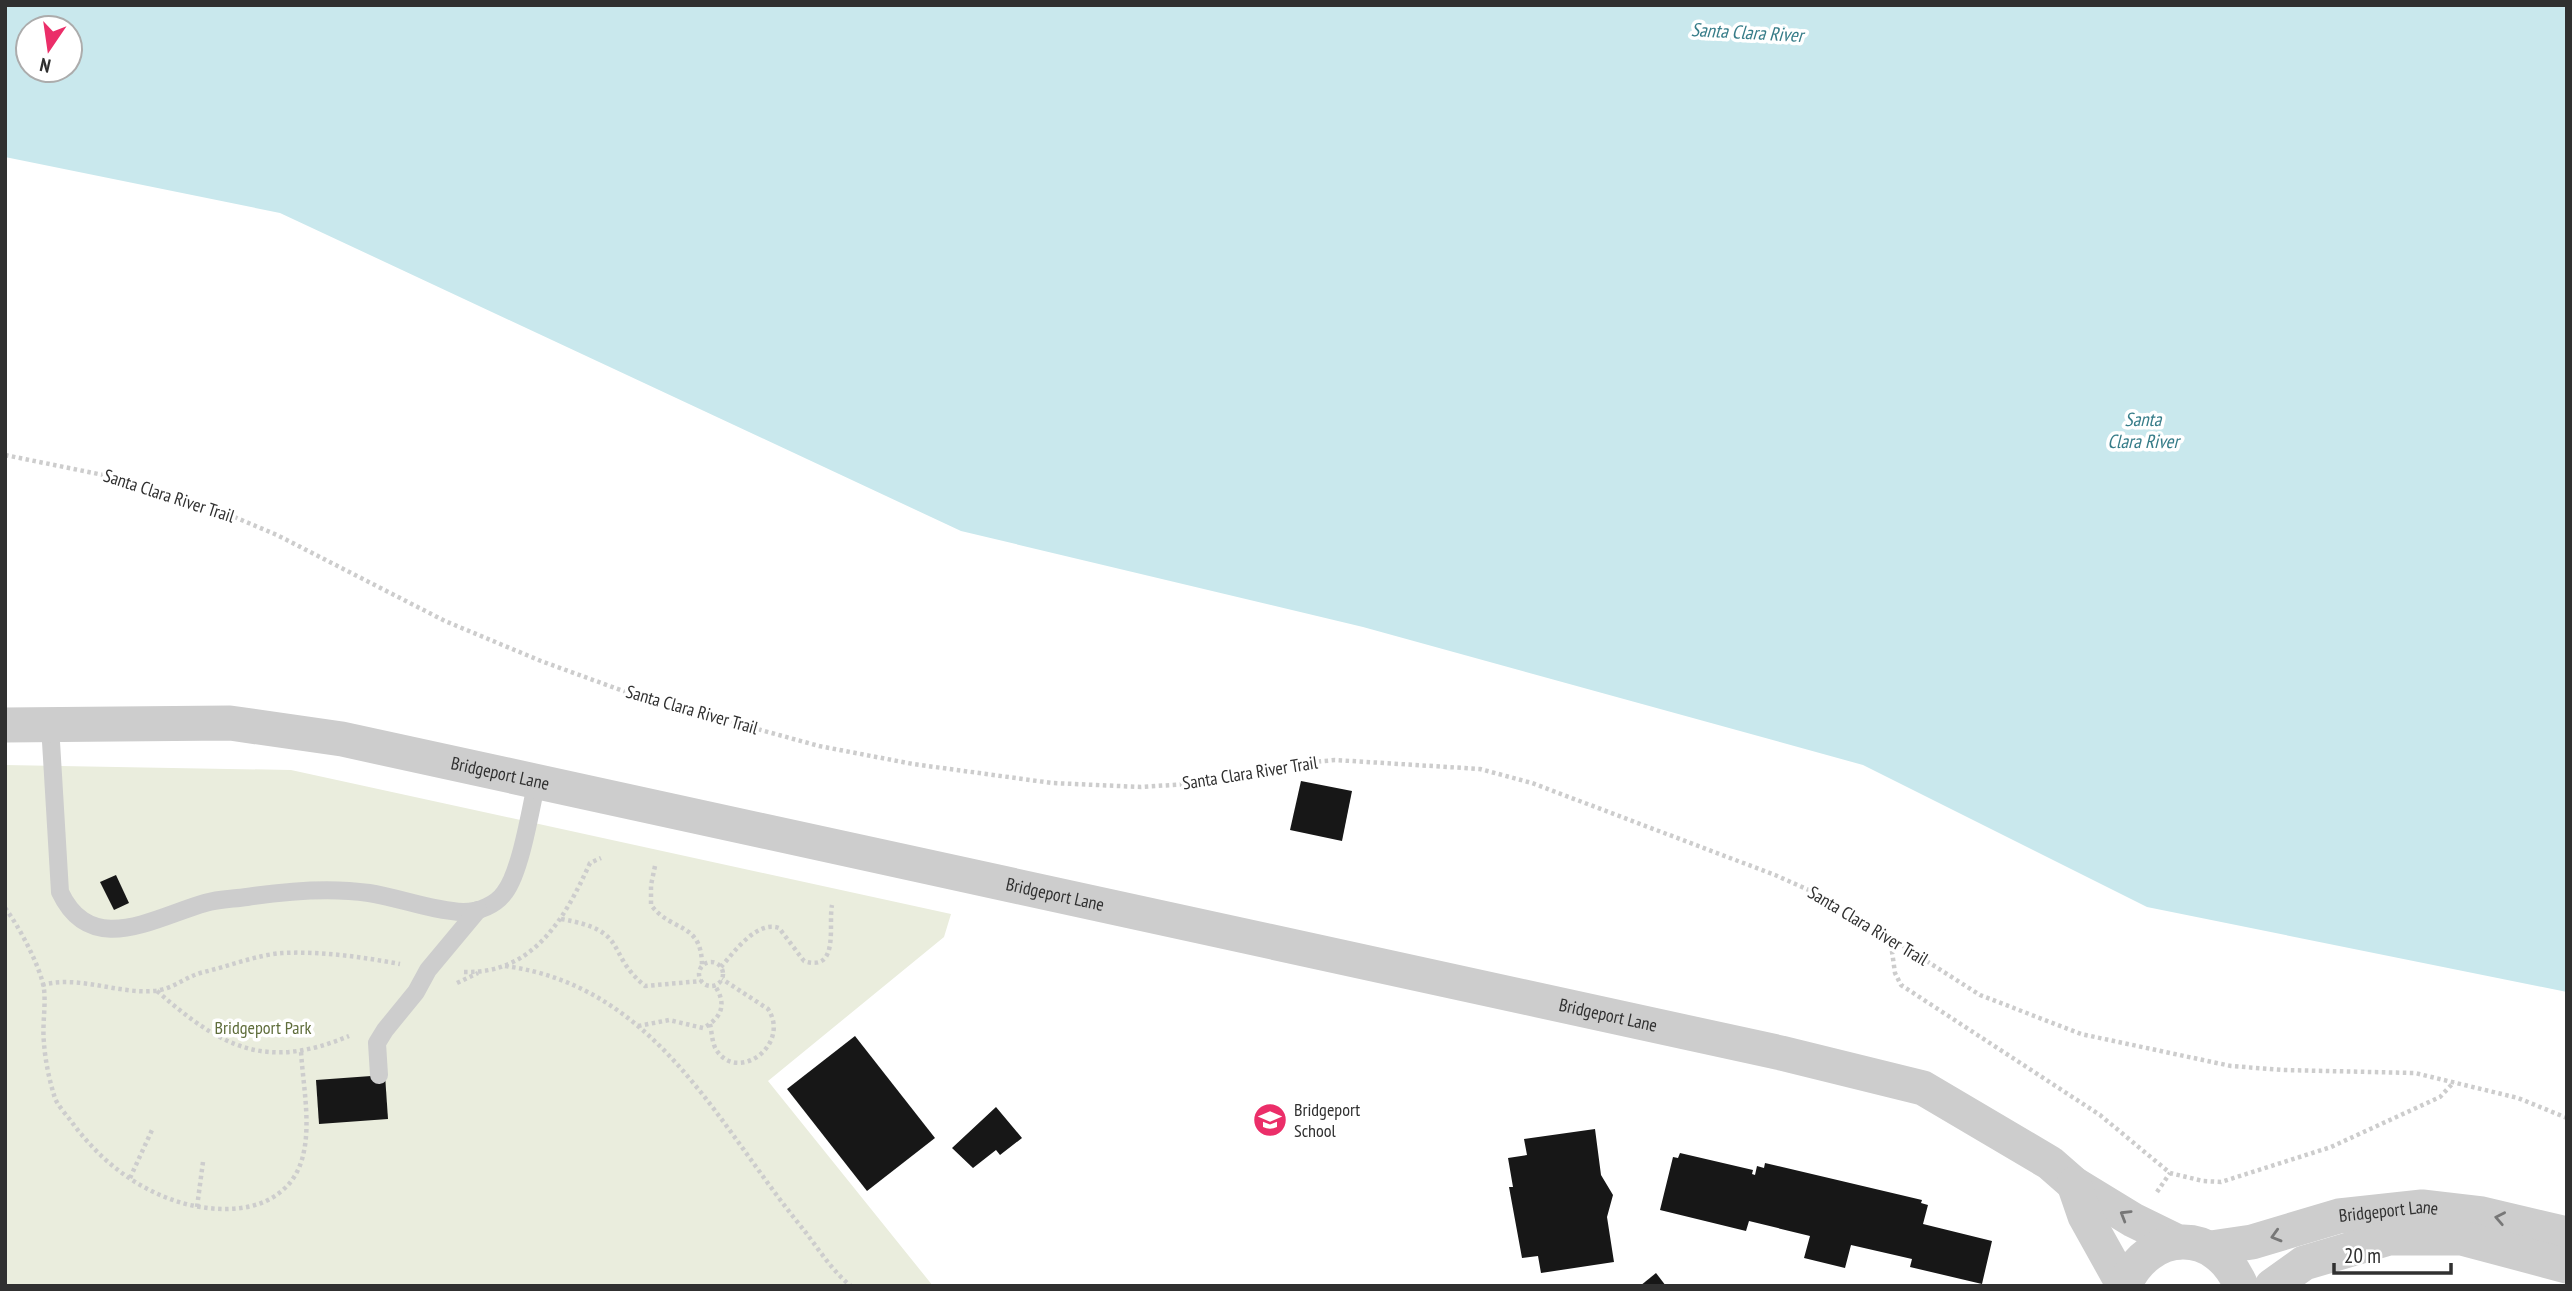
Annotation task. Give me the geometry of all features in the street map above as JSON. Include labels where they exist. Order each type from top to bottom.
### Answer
[{"type":"street","name":"Bridgeport Lane","points":[[5,726],[230,723],[342,739],[1767,1050],[1923,1088],[2050,1163],[2074,1184],[2133,1220],[2194,1245],[2252,1242],[2339,1216],[2422,1207],[2482,1214],[2567,1234]]},
{"type":"street","points":[[2074,1184],[2085,1216],[2124,1286]]},
{"type":"street","name":"Bridgeport Lane","points":[[2272,1286],[2304,1263],[2389,1238],[2462,1238],[2567,1266]]},
{"type":"street","points":[[2124,1286],[2132,1269],[2144,1255],[2160,1246],[2194,1245],[2225,1259],[2241,1286]]},
{"type":"lane","points":[[50,724],[60,892],[67,908],[80,921],[97,928],[114,930],[208,902],[287,891],[367,893],[461,912],[478,910],[493,904],[505,892],[513,878],[537,780]]},
{"type":"lane","points":[[379,1075],[377,1043],[416,992],[428,970],[478,910]]},
{"type":"path","name":"Santa Clara River Trail","points":[[5,455],[123,479],[206,505],[277,535],[445,621],[541,661],[637,695],[819,746],[913,764],[1052,783],[1103,785],[1188,784],[1292,764],[1335,760],[1480,769],[1532,783],[1775,875],[1829,899],[1980,995],[2081,1034],[2231,1066],[2283,1070],[2392,1071],[2454,1081],[2518,1098],[2567,1118]]},
{"type":"path","points":[[455,984],[478,973],[503,966],[531,951],[561,919],[590,863],[601,858]]},
{"type":"path","points":[[655,866],[651,885],[652,905],[666,920],[693,933],[700,947],[701,981]]},
{"type":"path","points":[[715,986],[722,979],[721,967],[754,933],[773,926],[779,928],[804,961],[815,963],[823,960],[831,946],[832,905]]},
{"type":"path","points":[[5,908],[42,985],[44,1044],[54,1097],[89,1146],[155,1194],[197,1207],[249,1207],[279,1194],[291,1183],[306,1141],[301,1051]]},
{"type":"path","points":[[561,919],[582,923],[609,935],[635,977],[645,986],[659,988],[701,981],[715,986],[723,1004],[717,1018],[710,1024],[696,1028],[669,1020],[638,1026]]},
{"type":"path","points":[[1890,937],[1895,973],[1901,985],[2099,1115],[2170,1173],[2221,1182],[2331,1147],[2440,1097],[2454,1081]]},
{"type":"path","points":[[42,985],[71,982],[139,992],[157,991],[169,989],[195,974],[281,953],[360,957],[428,970],[478,973]]},
{"type":"path","points":[[702,966],[711,962],[721,967]]},
{"type":"path","points":[[503,966],[537,970],[568,982],[604,999],[638,1026],[702,1090],[773,1193],[851,1286]]},
{"type":"path","points":[[710,1024],[718,1053],[731,1062],[749,1060],[761,1055],[773,1038],[773,1016],[768,1009],[722,979]]},
{"type":"path","points":[[157,991],[195,1024],[232,1045],[279,1054],[321,1047],[398,1013]]},
{"type":"path","points":[[130,1178],[152,1130]]},
{"type":"path","points":[[197,1207],[203,1162]]},
{"type":"green space","name":"Bridgeport Park","points":[[5,765],[291,770],[951,914],[944,937],[768,1081],[933,1286],[5,1286]]},
{"type":"water","name":"Santa Clara River","points":[[5,5],[2567,5],[2567,992],[2147,907],[1863,765],[1363,627],[961,531],[280,213],[5,157]]},
{"type":"building","points":[[1301,781],[1352,791],[1342,841],[1290,830]]},
{"type":"building","points":[[116,875],[129,903],[114,910],[100,882]]},
{"type":"building","points":[[855,1036],[935,1138],[867,1191],[787,1089]]},
{"type":"building","points":[[385,1075],[388,1119],[319,1124],[316,1080]]},
{"type":"building","points":[[996,1107],[1022,1138],[1000,1155],[996,1150],[973,1168],[952,1148]]},
{"type":"building","points":[[1595,1129],[1601,1175],[1613,1195],[1607,1217],[1614,1262],[1541,1273],[1538,1256],[1522,1258],[1509,1187],[1513,1187],[1508,1158],[1527,1155],[1524,1139]]},
{"type":"building","points":[[1680,1153],[1753,1170],[1752,1174],[1755,1175],[1757,1166],[1764,1168],[1765,1163],[1922,1200],[1921,1203],[1928,1205],[1923,1224],[1992,1241],[1982,1284],[1910,1267],[1912,1259],[1851,1245],[1845,1268],[1804,1258],[1810,1236],[1749,1221],[1746,1231],[1660,1210],[1673,1157],[1678,1158]]},
{"type":"building","points":[[1656,1273],[1666,1286],[1640,1286]]},
{"type":"place","name":"Bridgeport School","points":[[1270,1120]]}]
